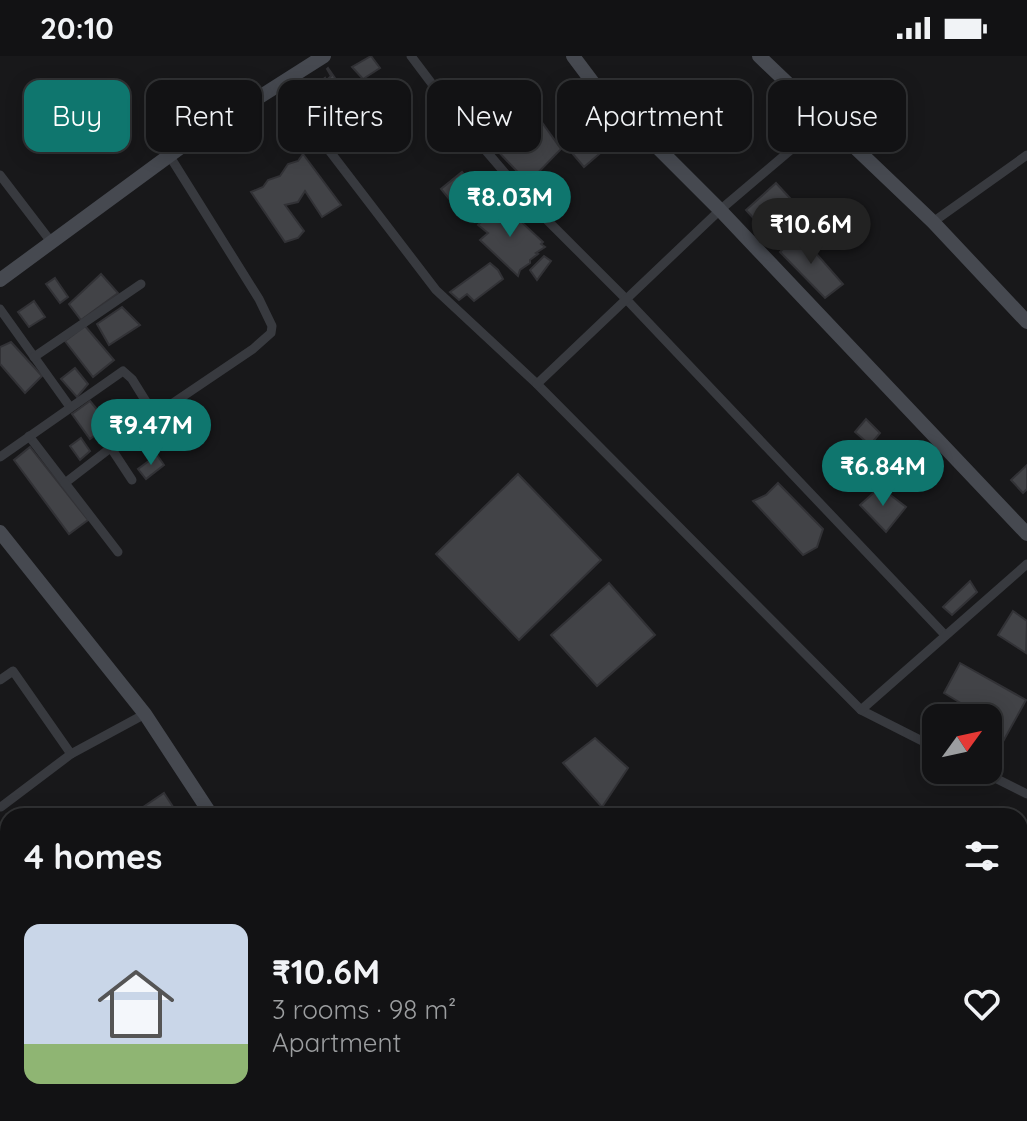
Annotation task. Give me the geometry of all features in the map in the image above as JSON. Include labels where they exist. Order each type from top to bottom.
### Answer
[{"type":"street","points":[[287,80],[324,56]]},
{"type":"street","points":[[411,56],[457,117],[534,207],[626,299],[945,635]]},
{"type":"street","points":[[573,56],[594,84],[720,210],[1027,534]]},
{"type":"street","points":[[759,56],[784,80]]},
{"type":"street","points":[[0,280],[169,155],[278,86]]},
{"type":"street","points":[[330,152],[436,290],[537,384],[861,710],[922,741]]},
{"type":"street","points":[[537,384],[720,210],[788,152]]},
{"type":"street","points":[[860,152],[933,222],[1027,322]]},
{"type":"street","points":[[65,483],[139,426],[253,349],[271,333],[272,326],[259,299],[169,155]]},
{"type":"street","points":[[933,222],[1027,155]]},
{"type":"street","points":[[0,175],[52,243]]},
{"type":"street","points":[[34,357],[141,284]]},
{"type":"street","points":[[0,309],[70,407]]},
{"type":"street","points":[[0,457],[123,371],[132,379],[155,416]]},
{"type":"street","points":[[29,436],[118,552]]},
{"type":"street","points":[[111,448],[132,480]]},
{"type":"street","points":[[0,532],[145,714],[207,808]]},
{"type":"street","points":[[861,710],[1027,564]]},
{"type":"street","points":[[0,680],[13,671],[71,754]]},
{"type":"street","points":[[1,807],[71,754],[145,714]]},
{"type":"street","points":[[1002,782],[1027,794]]},
{"type":"building","points":[[371,56],[380,68],[363,79],[352,67]]},
{"type":"building","points":[[541,121],[557,143],[558,152],[528,183],[499,152],[541,152]]},
{"type":"building","points":[[571,152],[601,152],[584,167]]},
{"type":"building","points":[[303,154],[341,205],[322,217],[305,191],[298,202],[285,205],[304,231],[298,238],[285,242],[251,192],[280,176],[288,164],[298,161]]},
{"type":"building","points":[[462,172],[484,199],[463,216],[441,189]]},
{"type":"building","points":[[776,183],[801,210],[771,237],[746,210]]},
{"type":"building","points":[[501,203],[545,247],[520,270],[518,276],[480,240],[488,233],[478,225]]},
{"type":"building","points":[[798,233],[843,284],[825,298],[780,252]]},
{"type":"building","points":[[544,256],[551,261],[537,280],[530,270]]},
{"type":"building","points":[[490,263],[503,279],[474,301],[467,294],[459,300],[450,292]]},
{"type":"building","points":[[101,274],[118,293],[81,320],[69,304]]},
{"type":"building","points":[[55,278],[68,297],[60,303],[46,284]]},
{"type":"building","points":[[34,301],[45,317],[29,327],[18,312]]},
{"type":"building","points":[[122,307],[140,325],[109,345],[97,324]]},
{"type":"building","points":[[85,326],[114,360],[93,377],[65,341]]},
{"type":"building","points":[[11,342],[42,376],[25,393],[0,364],[0,347]]},
{"type":"building","points":[[75,368],[88,384],[77,397],[61,379]]},
{"type":"building","points":[[90,401],[109,424],[90,439],[72,414]]},
{"type":"building","points":[[866,419],[880,433],[870,445],[855,432]]},
{"type":"building","points":[[153,424],[165,440],[155,448],[144,432]]},
{"type":"building","points":[[81,438],[90,451],[80,460],[70,446]]},
{"type":"building","points":[[30,447],[88,520],[69,534],[14,460]]},
{"type":"building","points":[[157,455],[164,465],[146,479],[138,469]]},
{"type":"building","points":[[1027,465],[1027,489],[1023,493],[1011,480]]},
{"type":"building","points":[[518,474],[601,560],[519,640],[436,554]]},
{"type":"building","points":[[778,483],[823,529],[817,547],[803,555],[753,501],[766,495]]},
{"type":"building","points":[[880,487],[906,507],[886,532],[860,505]]},
{"type":"building","points":[[970,581],[977,592],[952,615],[943,607]]},
{"type":"building","points":[[609,583],[655,635],[597,686],[551,635]]},
{"type":"building","points":[[1013,611],[1027,621],[1026,653],[998,635]]},
{"type":"building","points":[[960,663],[1026,700],[1002,743],[1002,704],[962,704],[944,693]]},
{"type":"building","points":[[595,738],[628,768],[602,807],[563,763]]},
{"type":"building","points":[[164,793],[174,808],[142,808]]}]
